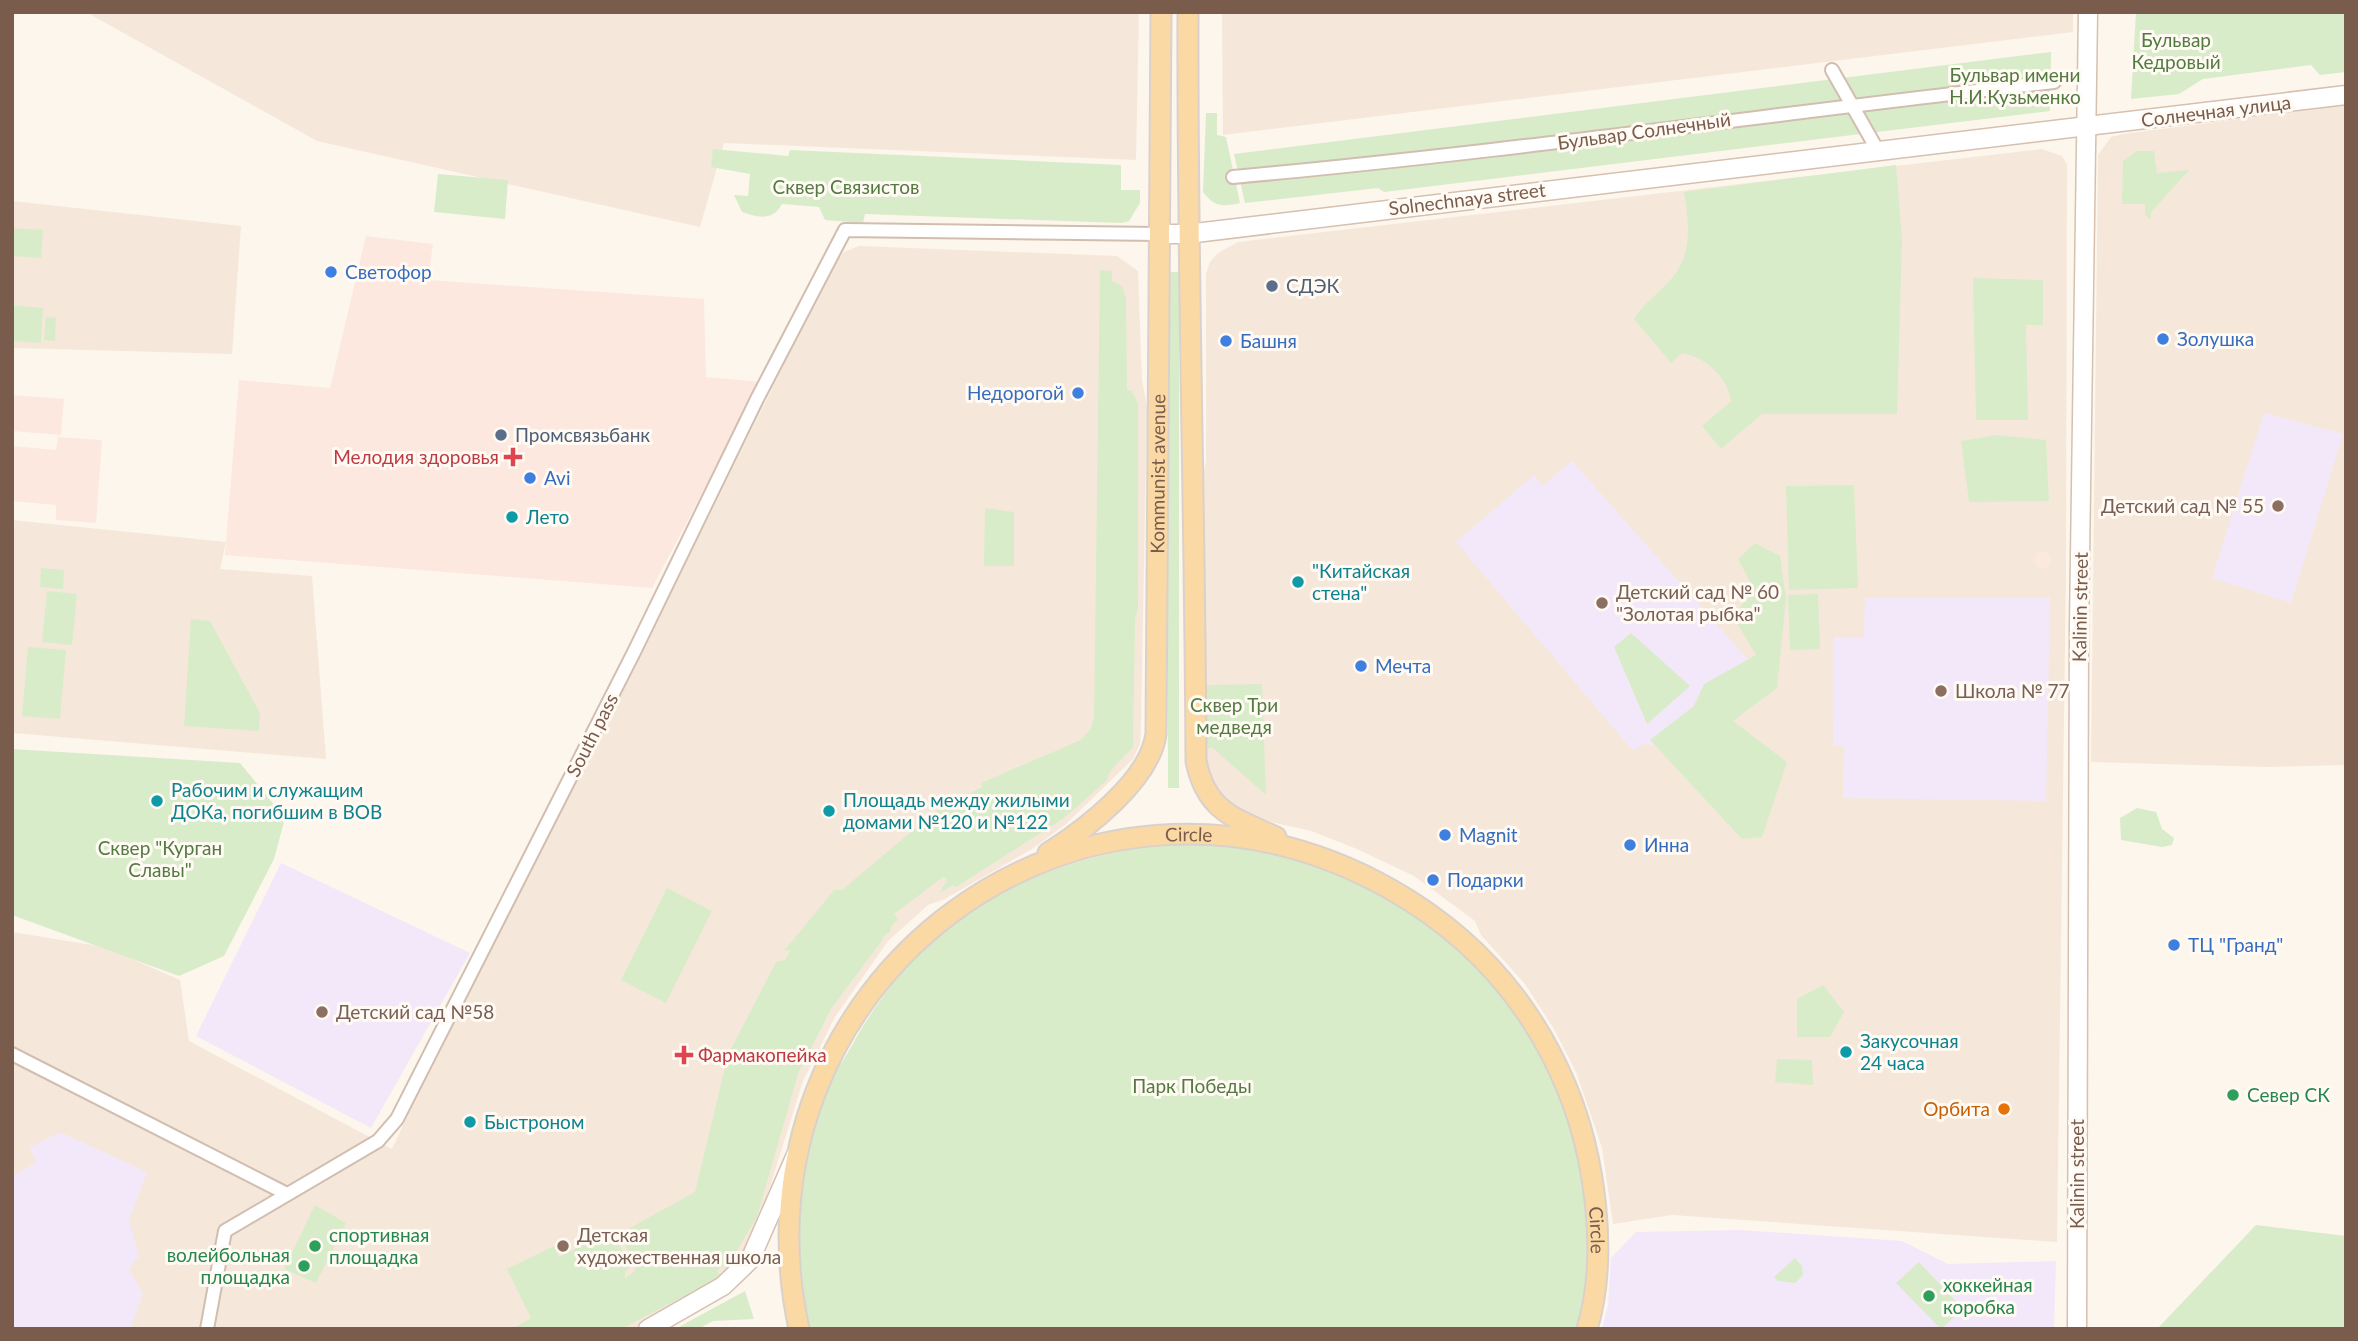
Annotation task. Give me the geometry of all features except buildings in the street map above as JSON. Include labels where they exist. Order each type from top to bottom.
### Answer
[{"type":"main road","name":"Kommunist avenue","points":[[1017,872],[1073,835],[1106,807],[1144,766],[1155,745],[1161,12]]},
{"type":"main road","name":"Kommunist avenue","points":[[1188,12],[1187,234],[1196,761],[1199,775],[1211,799],[1236,819],[1302,850]]},
{"type":"main road","name":"Kalinin street","points":[[2077,1329],[2079,625],[2088,12]]},
{"type":"main road","name":"Солнечная улица","points":[[2087,126],[2346,95]]},
{"type":"main road","name":"Solnechnaya street","points":[[1159,234],[1187,234],[2087,126]]},
{"type":"main road","name":"Circle","points":[[799,1329],[788,1239],[800,1146],[827,1066],[859,1011],[895,963],[953,910],[1017,872],[1088,846],[1135,836],[1209,835],[1302,850],[1363,874],[1456,932],[1485,960],[1539,1030],[1573,1102],[1590,1171],[1597,1242],[1595,1293],[1587,1329]]},
{"type":"main road","points":[[648,1329],[723,1286],[750,1260],[800,1146]]},
{"type":"street","points":[[1832,70],[1878,151]]},
{"type":"street","name":"Бульвар Солнечный","points":[[1233,177],[1445,158],[1852,105],[2054,82]]},
{"type":"street","name":"Solnechnaya street","points":[[845,230],[1159,234]]},
{"type":"street","name":"South pass","points":[[207,1329],[225,1231],[285,1193],[384,1137],[397,1119],[640,640],[757,399],[845,230]]},
{"type":"street","points":[[12,1054],[285,1193]]},
{"type":"shaded area","points":[[86,12],[1139,12],[1136,160],[724,143],[700,227],[317,141]]},
{"type":"shaded area","points":[[1222,12],[2073,12],[2073,32],[1223,135]]},
{"type":"shaded area","points":[[2346,105],[2346,765],[2266,767],[2091,762],[2098,155],[2111,137],[2123,134]]},
{"type":"shaded area","points":[[2042,149],[2062,156],[2067,165],[2066,570],[2057,1242],[1672,1215],[1613,1224],[1602,1148],[1576,1072],[1554,1029],[1525,984],[1481,935],[1475,921],[1414,876],[1311,831],[1253,818],[1220,800],[1202,757],[1202,478],[1206,461],[1206,274],[1210,262],[1218,253],[1238,242]]},
{"type":"shaded area","points":[[12,201],[241,226],[232,354],[12,348]]},
{"type":"shaded area","points":[[366,236],[433,244],[428,280],[704,299],[706,377],[761,382],[652,588],[225,555],[239,380],[330,388]]},
{"type":"shaded area","points":[[859,246],[1117,256],[1138,271],[1142,381],[1147,406],[1141,726],[1140,744],[1133,759],[1066,824],[1032,849],[945,899],[928,905],[888,941],[835,1017],[803,1081],[753,1241],[724,1279],[633,1329],[12,1329],[12,932],[105,947],[180,980],[189,1041],[392,1149],[451,1022],[643,650],[834,263],[844,252]]},
{"type":"shaded area","points":[[12,395],[64,399],[61,435],[12,431]]},
{"type":"shaded area","name":"Детский сад № 55","points":[[2264,413],[2343,434],[2291,603],[2212,578]]},
{"type":"shaded area","points":[[58,437],[102,440],[96,523],[56,520],[56,505],[12,501],[12,446],[56,450]]},
{"type":"shaded area","name":"Детский сад № 60 \"Золотая рыбка\"","points":[[1572,461],[1751,663],[1655,745],[1643,744],[1633,751],[1456,542],[1534,475],[1542,486]]},
{"type":"shaded area","points":[[12,520],[226,542],[220,569],[312,576],[326,759],[12,733]]},
{"type":"shaded area","points":[[2043,552],[2049,554],[2049,566],[2043,568],[2037,566],[2035,560],[2037,554]]},
{"type":"shaded area","name":"Школа № 77","points":[[1865,597],[2050,597],[2046,801],[1843,798],[1844,746],[1833,745],[1834,637],[1864,637]]},
{"type":"shaded area","name":"Детский сад №58","points":[[281,863],[470,953],[371,1128],[196,1036]]},
{"type":"shaded area","points":[[60,1132],[147,1172],[129,1221],[139,1256],[129,1269],[143,1294],[130,1329],[12,1329],[12,1176],[37,1162],[29,1148]]},
{"type":"shaded area","points":[[1740,1230],[1902,1241],[1948,1264],[2056,1261],[2054,1329],[1602,1329],[1608,1305],[1611,1258],[1636,1232]]},
{"type":"green space","name":"Бульвар Кедровый","points":[[2136,12],[2346,12],[2346,72],[2320,75],[2311,65],[2203,79],[2179,94],[2131,99]]},
{"type":"green space","name":"Бульвар имени Н.И.Кузьменко","points":[[2051,52],[2050,111],[1384,192],[1378,188],[1245,203],[1234,154]]},
{"type":"green space","points":[[1206,113],[1217,113],[1217,135],[1226,137],[1240,203],[1219,205],[1203,192]]},
{"type":"green space","name":"Сквер Связистов","points":[[713,149],[788,156],[790,150],[1121,165],[1121,190],[1140,190],[1140,203],[1129,221],[1121,223],[865,214],[863,223],[825,220],[819,207],[782,204],[770,216],[759,217],[742,212],[734,195],[748,196],[750,174],[711,167]]},
{"type":"green space","points":[[2137,151],[2154,151],[2157,173],[2189,170],[2151,212],[2151,219],[2145,215],[2145,204],[2122,204],[2123,161]]},
{"type":"green space","points":[[1896,165],[1902,240],[1897,414],[1762,414],[1721,449],[1702,426],[1731,401],[1720,376],[1691,355],[1682,353],[1671,363],[1634,319],[1672,278],[1683,258],[1688,237],[1684,192]]},
{"type":"green space","points":[[438,174],[508,180],[505,219],[434,212]]},
{"type":"green space","points":[[12,228],[43,230],[41,258],[12,256]]},
{"type":"green space","points":[[1100,270],[1112,271],[1112,281],[1122,286],[1126,298],[1127,390],[1132,391],[1138,404],[1138,609],[1135,618],[1133,747],[1111,770],[1107,780],[1064,818],[956,887],[953,885],[940,893],[947,879],[943,877],[894,914],[898,919],[890,928],[891,931],[881,938],[884,938],[831,1009],[798,1074],[757,1217],[726,1269],[722,1266],[717,1271],[721,1277],[621,1329],[512,1329],[531,1318],[507,1269],[554,1246],[559,1257],[594,1239],[598,1246],[615,1237],[631,1267],[625,1272],[625,1278],[634,1272],[636,1266],[619,1234],[695,1192],[728,1055],[776,962],[785,960],[791,950],[784,951],[834,890],[842,890],[937,810],[982,787],[981,783],[1081,740],[1090,730],[1094,718]]},
{"type":"green space","points":[[1167,272],[1179,272],[1179,788],[1168,788]]},
{"type":"green space","points":[[1973,278],[2043,280],[2043,325],[2026,325],[2028,420],[1976,420]]},
{"type":"green space","points":[[12,305],[43,308],[41,343],[12,341]]},
{"type":"green space","points":[[46,317],[56,318],[55,341],[44,340]]},
{"type":"green space","points":[[1996,435],[2046,440],[2049,501],[1969,502],[1961,441]]},
{"type":"green space","points":[[1854,485],[1858,588],[1789,590],[1786,486]]},
{"type":"green space","points":[[985,508],[1014,512],[1014,566],[984,566]]},
{"type":"green space","points":[[1755,543],[1780,556],[1786,598],[1777,688],[1733,721],[1787,762],[1762,837],[1742,839],[1650,740],[1694,706],[1704,684],[1756,655],[1732,615],[1755,591],[1738,559]]},
{"type":"green space","points":[[41,568],[64,570],[63,589],[40,587]]},
{"type":"green space","points":[[47,591],[77,594],[72,645],[42,642]]},
{"type":"green space","points":[[1818,594],[1820,649],[1790,650],[1788,595]]},
{"type":"green space","points":[[191,619],[210,621],[260,713],[259,731],[184,726]]},
{"type":"green space","points":[[1631,633],[1690,686],[1647,724],[1614,647]]},
{"type":"green space","points":[[28,647],[66,650],[60,719],[22,716]]},
{"type":"green space","name":"Сквер Три медведя","points":[[1262,684],[1266,795],[1213,748],[1206,749],[1206,685]]},
{"type":"green space","name":"Сквер \"Курган Славы\"","points":[[12,749],[240,763],[285,818],[274,859],[224,956],[179,976],[12,915]]},
{"type":"green space","points":[[2137,808],[2156,812],[2162,829],[2174,838],[2172,845],[2162,847],[2121,840],[2120,818]]},
{"type":"green space","name":"Парк Победы","points":[[1177,843],[1272,853],[1354,882],[1377,892],[1432,926],[1480,969],[1520,1019],[1551,1076],[1573,1138],[1585,1201],[1586,1266],[1577,1329],[808,1329],[798,1219],[809,1152],[826,1092],[879,1002],[911,963],[947,929],[987,902],[1029,880],[1076,863],[1125,850]]},
{"type":"green space","points":[[667,888],[712,911],[666,1003],[621,980]]},
{"type":"green space","points":[[1823,985],[1844,1012],[1830,1037],[1797,1037],[1797,999]]},
{"type":"green space","points":[[1777,1059],[1812,1060],[1813,1085],[1775,1082]]},
{"type":"green space","name":"спортивная площадка","points":[[315,1205],[346,1223],[316,1283],[284,1269]]},
{"type":"green space","points":[[2256,1225],[2346,1236],[2346,1329],[2157,1329]]},
{"type":"green space","points":[[1795,1258],[1802,1266],[1803,1275],[1795,1283],[1778,1281],[1774,1277]]},
{"type":"green space","name":"хоккейная коробка","points":[[1919,1262],[1963,1309],[1941,1329],[1896,1283]]},
{"type":"green space","points":[[745,1291],[754,1319],[713,1321],[698,1329],[675,1329]]},
{"type":"place","name":"Светофор","points":[[331,272]]},
{"type":"place","name":"СДЭК","points":[[1272,286]]},
{"type":"place","name":"Золушка","points":[[2163,339]]},
{"type":"place","name":"Башня","points":[[1226,341]]},
{"type":"place","name":"Недорогой","points":[[1078,393]]},
{"type":"place","name":"Промсвязьбанк","points":[[501,435]]},
{"type":"place","name":"Мелодия здоровья","points":[[513,457]]},
{"type":"place","name":"Avi","points":[[530,478]]},
{"type":"place","name":"Детский сад № 55","points":[[2278,506]]},
{"type":"place","name":"Лето","points":[[512,517]]},
{"type":"place","name":"\"Китайская стена\"","points":[[1298,582]]},
{"type":"place","name":"Детский сад № 60 \"Золотая рыбка\"","points":[[1602,603]]},
{"type":"place","name":"Мечта","points":[[1361,666]]},
{"type":"place","name":"Школа № 77","points":[[1941,691]]},
{"type":"place","name":"Рабочим и служащим ДОКа, погибшим в ВОВ","points":[[157,801]]},
{"type":"place","name":"Площадь между жилыми домами №120 и №122","points":[[829,811]]},
{"type":"place","name":"Magnit","points":[[1445,835]]},
{"type":"place","name":"Инна","points":[[1630,845]]},
{"type":"place","name":"Подарки","points":[[1433,880]]},
{"type":"place","name":"ТЦ \"Гранд\"","points":[[2174,945]]},
{"type":"place","name":"Детский сад №58","points":[[322,1012]]},
{"type":"place","name":"Закусочная 24 часа","points":[[1846,1052]]},
{"type":"place","name":"Фармакопейка","points":[[684,1055]]},
{"type":"place","name":"Север СК","points":[[2233,1095]]},
{"type":"place","name":"Орбита","points":[[2004,1109]]},
{"type":"place","name":"Быстроном","points":[[470,1122]]},
{"type":"place","name":"спортивная площадка","points":[[315,1246]]},
{"type":"place","name":"Детская художественная школа","points":[[563,1246]]},
{"type":"place","name":"волейбольная площадка","points":[[304,1266]]},
{"type":"place","name":"хоккейная коробка","points":[[1929,1296]]}]
